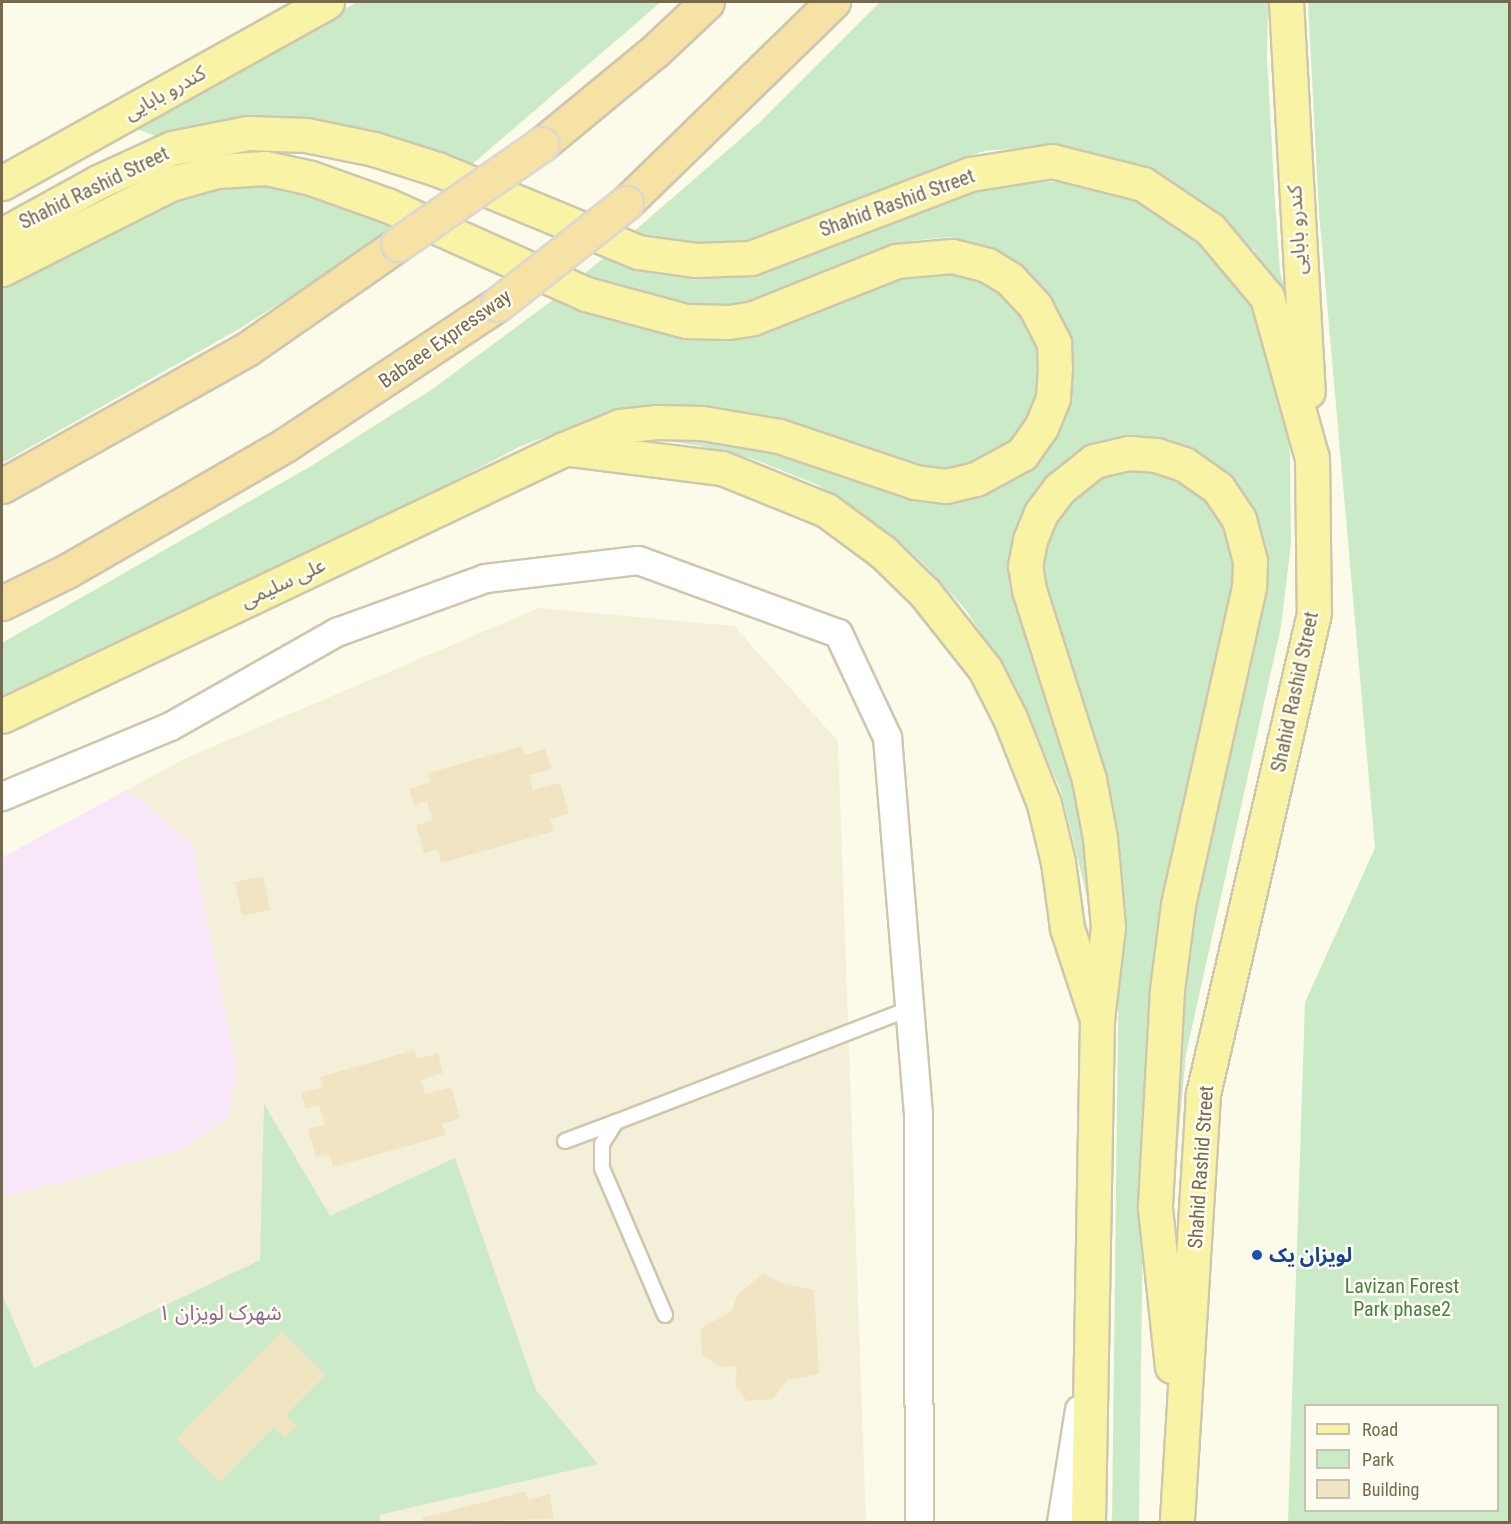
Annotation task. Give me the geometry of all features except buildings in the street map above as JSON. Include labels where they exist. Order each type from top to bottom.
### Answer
[{"type":"highway","points":[[2,486],[247,349],[542,144],[656,50],[708,2]]},
{"type":"highway","name":"Babaee Expressway","points":[[2,603],[67,571],[285,445],[498,304],[626,202],[833,2]]},
{"type":"main road","name":"کندرو بابایی","points":[[2,183],[327,2]]},
{"type":"main road","name":"کندرو بابایی","points":[[1286,2],[1312,458]]},
{"type":"main road","name":"Shahid Rashid Street","points":[[2,235],[98,182],[172,148],[248,133],[306,135],[374,149],[436,169],[638,252],[728,262],[751,258],[970,174],[1052,161],[1143,184],[1210,229],[1267,297],[1312,458],[1314,613],[1203,1094],[1177,1522]]},
{"type":"main road","name":"علی سلیمی","points":[[2,269],[170,184],[217,171],[266,168],[311,178],[387,205],[586,294],[686,321],[729,322],[753,318],[896,261],[952,256],[987,266],[1010,279],[1035,306],[1053,343],[1053,398],[1041,427],[1022,454],[976,480],[946,486],[915,482],[778,436],[702,423],[657,422],[620,426],[564,449],[2,716]]},
{"type":"main road","points":[[564,449],[674,460],[722,468],[758,480],[826,510],[856,530],[925,594],[985,669],[1028,757],[1058,862],[1067,928],[1097,1019]]},
{"type":"main road","points":[[1088,1522],[1097,1019],[1108,927],[1100,838],[1089,779],[1029,590],[1025,566],[1030,540],[1041,513],[1059,489],[1094,461],[1129,453],[1156,455],[1184,464],[1218,488],[1239,519],[1250,561],[1249,586],[1178,906],[1160,1078],[1155,1208],[1181,1454]]},
{"type":"street","points":[[2,796],[170,726],[336,632],[485,578],[638,560],[838,633],[887,737],[918,1112],[919,1522]]},
{"type":"street","points":[[1061,1522],[1090,1330]]},
{"type":"lane","points":[[565,1141],[909,1009]]},
{"type":"lane","points":[[616,1122],[602,1144],[602,1168],[665,1315]]},
{"type":"shaded area","points":[[539,608],[734,626],[838,741],[866,1522],[2,1522],[2,858],[184,759]]},
{"type":"shaded area","points":[[127,790],[192,843],[237,1069],[228,1118],[182,1149],[2,1198],[2,858]]},
{"type":"green space","points":[[357,2],[661,2],[469,167],[409,146],[163,139],[132,127],[204,91]]},
{"type":"green space","points":[[880,2],[1268,2],[1267,56],[1280,272],[1289,305],[1254,250],[1206,206],[1172,186],[1043,146],[985,151],[955,160],[755,239],[699,246],[656,241],[632,233],[760,122]]},
{"type":"green space","name":"Lavizan Forest Park phase2","points":[[1308,2],[1509,2],[1509,1522],[1288,1522],[1305,1002],[1375,848],[1319,212]]},
{"type":"green space","points":[[1065,181],[1140,201],[1210,249],[1256,312],[1284,400],[1290,454],[1291,543],[1281,627],[1186,1054],[1173,1197],[1173,1125],[1184,952],[1255,628],[1238,490],[1091,450],[1012,587],[1073,773],[1087,838],[1095,929],[1061,791],[1016,686],[965,609],[927,567],[897,539],[818,485],[753,459],[700,446],[668,441],[624,442],[627,438],[717,439],[964,498],[984,494],[1028,469],[1068,344],[1059,316],[1045,291],[1030,272],[997,250],[950,237],[911,241],[742,304],[685,306],[579,278],[610,253],[643,268],[681,276],[747,275],[772,270],[997,184]]},
{"type":"green space","points":[[271,184],[319,192],[400,221],[329,272],[239,329],[2,463],[2,288],[130,216],[201,187]]},
{"type":"green space","points":[[937,267],[1004,287],[1038,337],[1042,374],[1032,415],[1010,445],[965,468],[937,470],[630,413],[591,419],[519,447],[345,538],[2,699],[2,643],[311,466],[431,390],[561,294],[606,315],[663,334],[734,338],[813,315],[908,273]]},
{"type":"green space","points":[[1146,467],[1169,472],[1217,506],[1238,568],[1165,896],[1150,1002],[1145,1066],[1139,1522],[1112,1522],[1119,945],[1038,572],[1049,524],[1063,504],[1101,475]]},
{"type":"green space","points":[[264,1104],[330,1216],[455,1158],[536,1390],[598,1464],[379,1515],[381,1522],[2,1522],[2,1294],[34,1368],[260,1260]]},
{"type":"place","name":"لویزان یک","points":[[1257,1255]]},
{"type":"district","name":"شهرک لویزان ۱","points":[[220,1313]]}]
